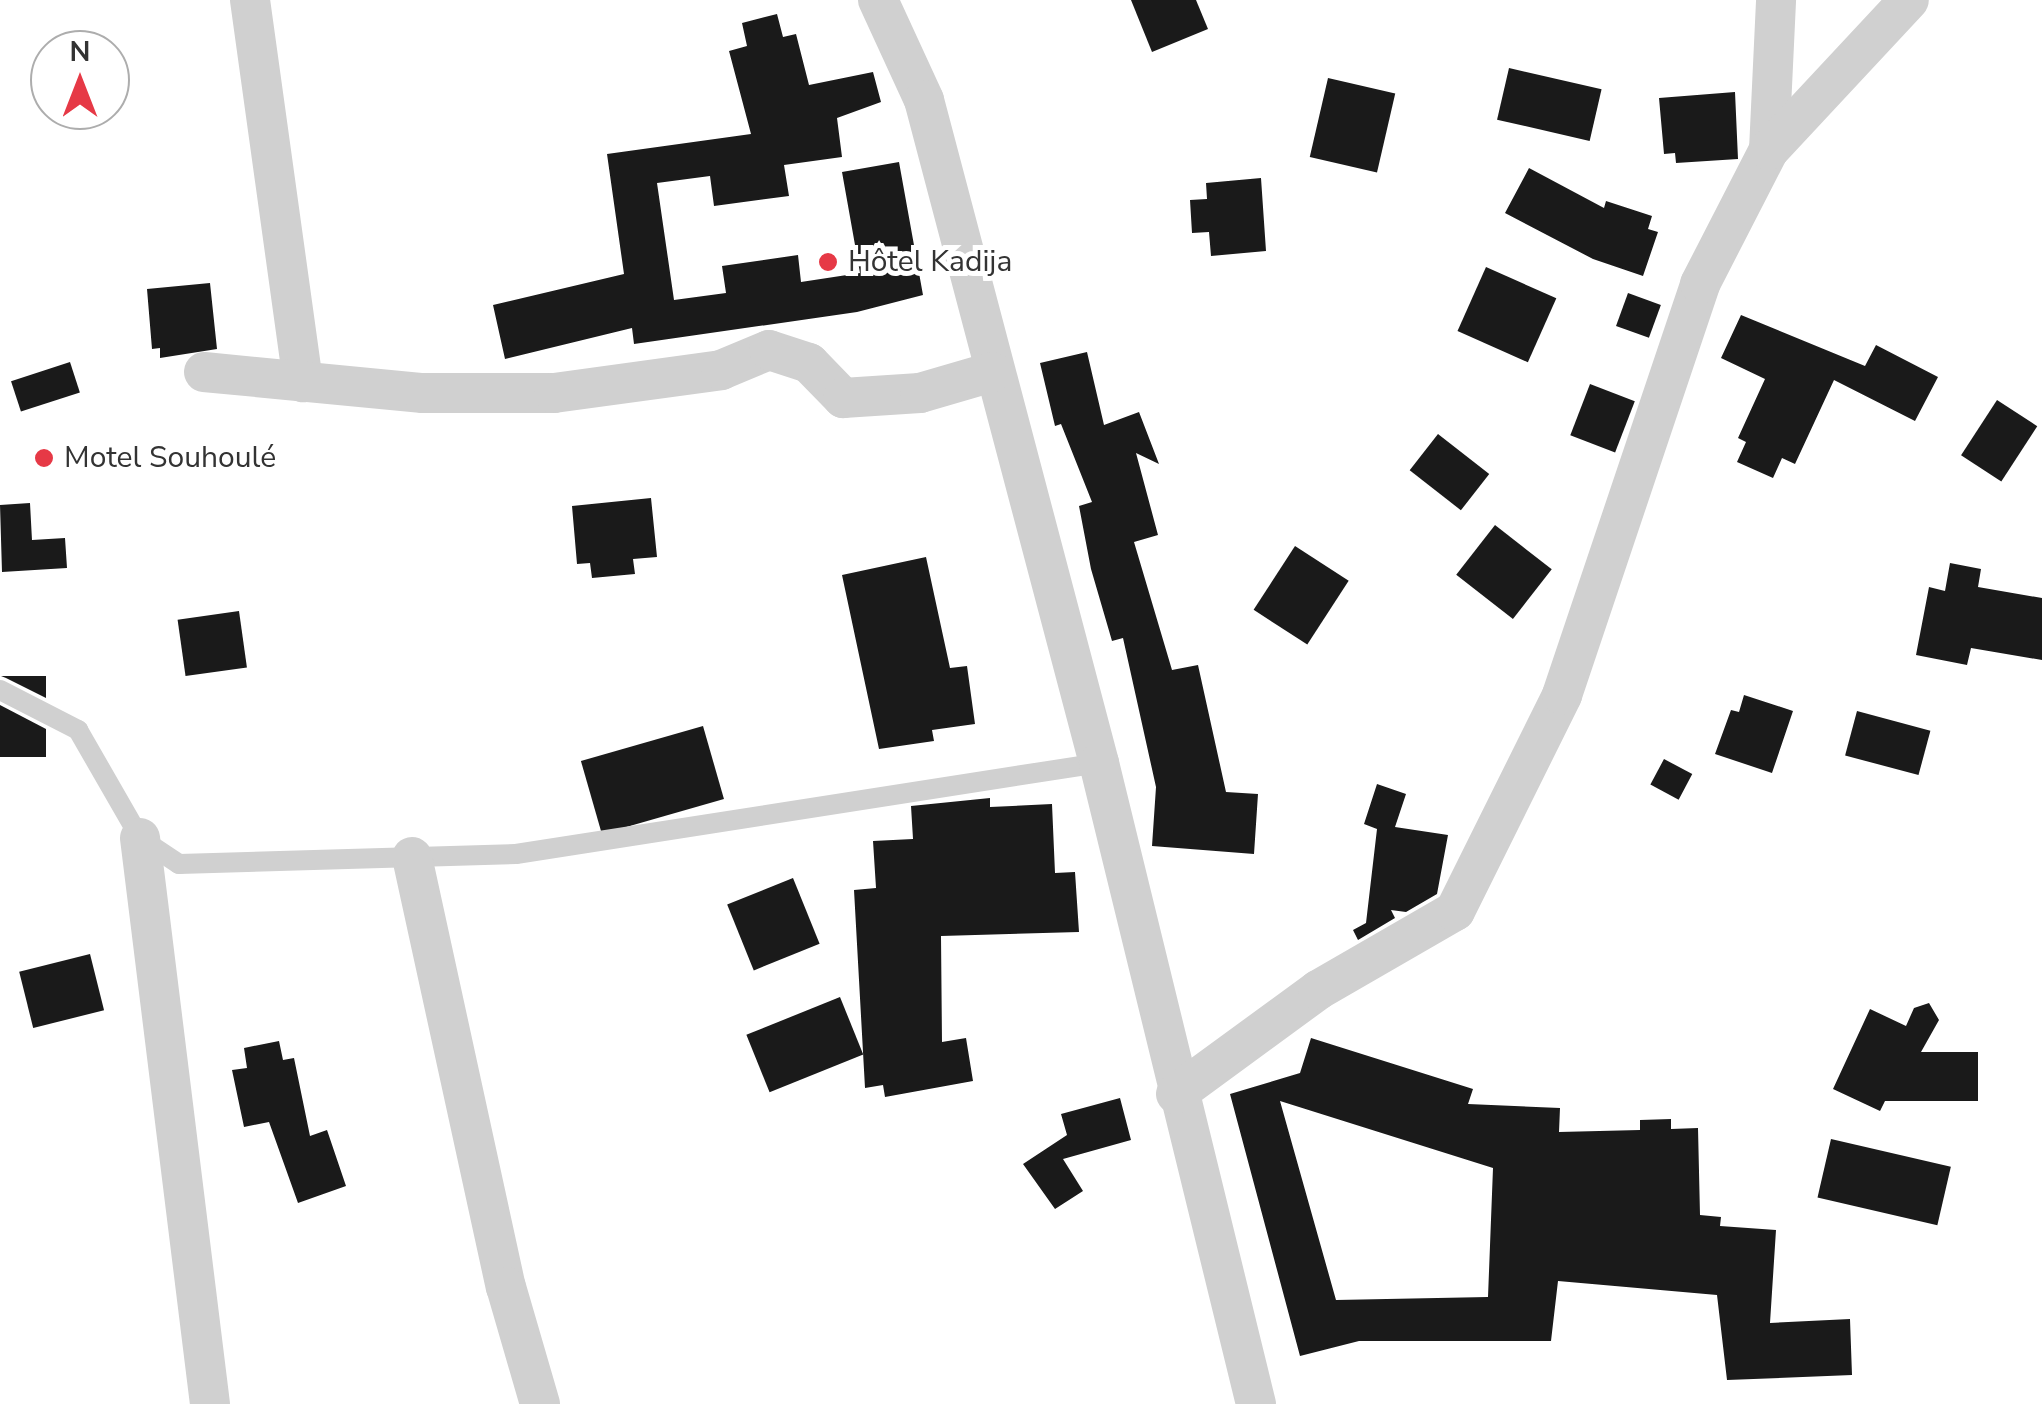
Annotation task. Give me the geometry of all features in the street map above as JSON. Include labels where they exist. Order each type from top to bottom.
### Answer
[{"type":"street","points":[[250,0],[303,382]]},
{"type":"street","points":[[878,0],[924,100],[992,372],[1098,762],[1176,1094],[1256,1404]]},
{"type":"street","points":[[1769,150],[1776,0]]},
{"type":"street","points":[[1176,1094],[1318,990],[1455,911],[1562,696],[1700,284],[1769,150],[1909,0]]},
{"type":"street","points":[[204,372],[424,393],[554,393],[721,370],[769,350],[808,363],[843,398],[920,393],[992,372]]},
{"type":"street","points":[[140,838],[210,1404]]},
{"type":"street","points":[[412,857],[506,1288],[540,1404]]},
{"type":"lane","points":[[0,690],[78,730],[140,838],[179,864],[516,854],[681,832],[1098,762]]},
{"type":"building","points":[[1131,0],[1196,0],[1208,29],[1152,52]]},
{"type":"building","points":[[777,14],[783,37],[796,34],[809,85],[873,72],[881,102],[837,118],[842,157],[784,165],[789,196],[714,206],[710,176],[657,183],[674,300],[726,293],[722,266],[798,255],[801,282],[860,273],[842,172],[899,162],[923,295],[857,312],[634,344],[632,328],[505,359],[493,305],[624,274],[607,154],[751,134],[729,51],[747,46],[742,23]]},
{"type":"building","points":[[1509,68],[1602,89],[1590,141],[1497,120]]},
{"type":"building","points":[[1328,78],[1395,94],[1377,172],[1310,157]]},
{"type":"building","points":[[1735,92],[1738,159],[1676,163],[1675,153],[1664,154],[1659,98]]},
{"type":"building","points":[[1529,168],[1604,208],[1606,201],[1652,216],[1648,229],[1658,232],[1643,276],[1593,259],[1505,213]]},
{"type":"building","points":[[1261,178],[1266,251],[1211,256],[1209,232],[1192,233],[1190,200],[1207,199],[1206,183]]},
{"type":"building","points":[[1486,267],[1556,298],[1528,362],[1458,331]]},
{"type":"building","points":[[210,283],[217,349],[160,358],[160,348],[152,349],[147,289]]},
{"type":"building","points":[[1628,293],[1661,305],[1649,338],[1616,326]]},
{"type":"building","points":[[1741,315],[1865,366],[1876,345],[1938,377],[1915,421],[1834,380],[1795,464],[1782,458],[1773,478],[1737,462],[1746,442],[1738,438],[1765,379],[1721,358]]},
{"type":"building","points":[[1087,352],[1104,425],[1139,412],[1159,464],[1136,453],[1158,535],[1134,542],[1172,670],[1198,665],[1226,792],[1258,794],[1254,854],[1152,846],[1156,787],[1123,638],[1112,641],[1091,569],[1079,506],[1092,502],[1061,424],[1055,426],[1040,363]]},
{"type":"building","points":[[70,362],[80,392],[21,412],[11,381]]},
{"type":"building","points":[[1590,384],[1635,401],[1615,453],[1570,435]]},
{"type":"building","points":[[1997,400],[2037,426],[2001,481],[1961,455]]},
{"type":"building","points":[[1438,434],[1489,474],[1461,510],[1410,470]]},
{"type":"building","points":[[651,498],[657,557],[633,559],[635,574],[592,578],[590,563],[577,564],[572,506]]},
{"type":"building","points":[[30,503],[32,540],[65,538],[67,568],[2,572],[0,505]]},
{"type":"building","points":[[1495,525],[1552,569],[1513,619],[1456,575]]},
{"type":"building","points":[[1295,546],[1349,581],[1307,645],[1254,610]]},
{"type":"building","points":[[926,557],[950,668],[967,666],[975,724],[932,730],[934,741],[879,749],[842,575]]},
{"type":"building","points":[[1950,563],[1981,569],[1978,587],[2042,598],[2042,660],[1971,648],[1967,665],[1916,655],[1929,587],[1945,591]]},
{"type":"building","points":[[239,611],[247,667],[186,676],[178,620]]},
{"type":"building","points":[[1,676],[46,676],[46,698],[6,678]]},
{"type":"building","points":[[1744,695],[1793,711],[1772,773],[1715,754],[1731,710],[1739,712]]},
{"type":"building","points":[[0,705],[46,729],[46,757],[0,757]]},
{"type":"building","points":[[1857,711],[1930,731],[1919,775],[1845,755]]},
{"type":"building","points":[[703,726],[724,799],[602,834],[581,761]]},
{"type":"building","points":[[1664,759],[1692,774],[1679,800],[1650,785]]},
{"type":"building","points":[[1377,784],[1406,794],[1395,827],[1448,835],[1437,894],[1406,912],[1391,910],[1395,918],[1358,940],[1353,930],[1366,923],[1377,829],[1364,824]]},
{"type":"building","points":[[990,798],[990,807],[1052,804],[1055,873],[1075,872],[1079,932],[941,936],[942,1042],[966,1038],[973,1081],[885,1097],[883,1085],[865,1088],[854,890],[876,888],[873,841],[913,839],[911,806]]},
{"type":"building","points":[[793,878],[820,944],[754,970],[727,905]]},
{"type":"building","points":[[90,954],[104,1010],[33,1028],[19,972]]},
{"type":"building","points":[[840,997],[863,1054],[770,1092],[746,1035]]},
{"type":"building","points":[[1929,1003],[1939,1020],[1921,1052],[1978,1052],[1978,1101],[1885,1101],[1880,1111],[1833,1089],[1870,1009],[1906,1026],[1914,1008]]},
{"type":"building","points":[[1311,1038],[1473,1089],[1468,1104],[1560,1108],[1559,1132],[1640,1130],[1640,1120],[1671,1119],[1671,1129],[1698,1128],[1700,1215],[1721,1217],[1720,1226],[1776,1230],[1770,1323],[1850,1319],[1852,1375],[1727,1380],[1717,1295],[1558,1281],[1551,1341],[1359,1341],[1300,1356],[1230,1094],[1300,1073]],"holes":[[[1280,1101],[1493,1168],[1488,1297],[1336,1300]]]},
{"type":"building","points":[[279,1041],[283,1060],[294,1058],[310,1136],[327,1130],[346,1186],[298,1203],[269,1122],[244,1127],[232,1070],[247,1068],[244,1048]]},
{"type":"building","points":[[1120,1098],[1131,1140],[1063,1159],[1083,1191],[1055,1209],[1023,1164],[1067,1135],[1061,1114]]},
{"type":"building","points":[[1831,1139],[1951,1167],[1937,1225],[1818,1197]]},
{"type":"place","name":"Hôtel Kadija","points":[[828,262]]},
{"type":"place","name":"Motel Souhoulé","points":[[44,458]]}]
